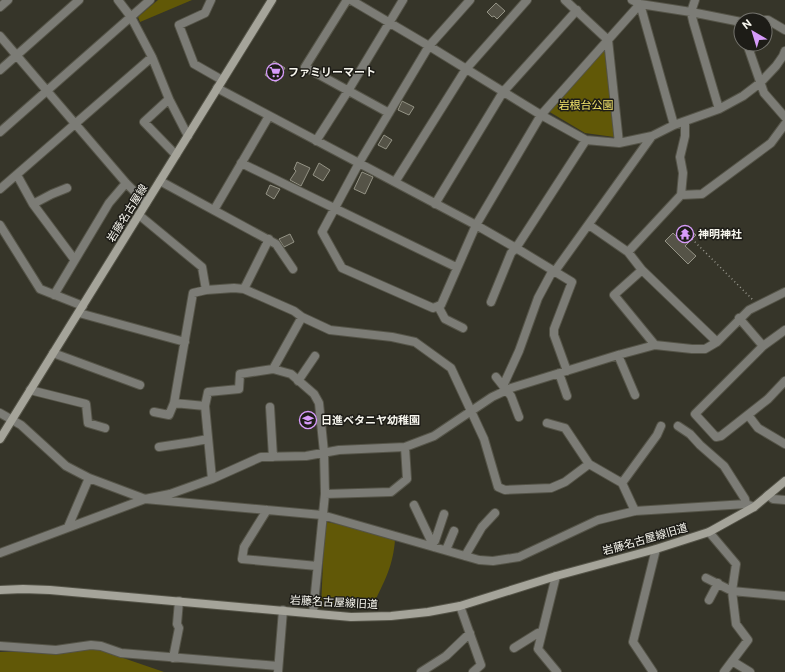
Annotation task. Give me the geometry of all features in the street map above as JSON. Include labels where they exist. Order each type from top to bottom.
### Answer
[{"type":"street","points":[[0,7],[8,0]]},
{"type":"street","points":[[0,70],[79,0]]},
{"type":"street","points":[[118,0],[131,17],[152,57],[169,99],[188,136]]},
{"type":"street","points":[[0,132],[150,0]]},
{"type":"street","points":[[211,0],[205,13],[178,25],[194,64],[222,80]]},
{"type":"street","name":"岩藤名古屋線","points":[[0,438],[272,0]]},
{"type":"street","points":[[348,0],[305,67],[389,113]]},
{"type":"street","points":[[351,0],[541,115],[586,140],[619,143],[652,136],[674,125],[719,109],[743,96],[760,83],[776,66],[785,51]]},
{"type":"street","points":[[316,141],[403,0]]},
{"type":"street","points":[[470,0],[429,46],[359,163],[322,232],[342,268],[433,308],[441,305],[456,267],[476,226],[541,115],[608,40],[636,2]]},
{"type":"street","points":[[395,182],[466,69],[527,0]]},
{"type":"street","points":[[565,0],[608,40],[619,143]]},
{"type":"street","points":[[695,0],[691,12],[719,109]]},
{"type":"street","points":[[636,2],[691,12],[733,22]]},
{"type":"street","points":[[636,2],[674,125]]},
{"type":"street","points":[[435,204],[503,92],[577,10]]},
{"type":"street","points":[[773,23],[785,30]]},
{"type":"street","points":[[0,36],[48,90],[126,183],[146,203]]},
{"type":"street","points":[[750,52],[764,94],[785,117]]},
{"type":"street","points":[[0,189],[152,57]]},
{"type":"street","points":[[217,88],[476,226],[554,270],[572,282],[554,329],[554,336],[567,396]]},
{"type":"street","points":[[169,99],[144,122],[176,155]]},
{"type":"street","points":[[214,210],[269,116]]},
{"type":"street","points":[[628,252],[681,195],[683,173],[680,157],[685,136],[685,122]]},
{"type":"street","points":[[681,195],[702,194],[771,143],[785,124]]},
{"type":"street","points":[[508,387],[538,298],[554,270],[589,225],[652,136]]},
{"type":"street","points":[[491,302],[511,253],[516,248],[586,140]]},
{"type":"street","points":[[241,163],[456,267]]},
{"type":"street","points":[[17,175],[33,204],[74,259]]},
{"type":"street","points":[[160,181],[269,239],[276,244],[292,270]]},
{"type":"street","points":[[54,295],[74,259],[109,203],[126,183]]},
{"type":"street","points":[[33,204],[67,188]]},
{"type":"street","points":[[139,215],[202,267],[206,290]]},
{"type":"street","points":[[0,225],[40,289],[81,309],[185,342]]},
{"type":"street","points":[[589,225],[628,252],[642,270],[717,342]]},
{"type":"street","points":[[244,289],[269,239]]},
{"type":"street","points":[[642,270],[614,295],[655,345]]},
{"type":"street","points":[[154,412],[169,415],[174,402],[193,293],[206,290],[234,288],[244,289],[294,310],[302,317],[330,330],[392,336],[415,342],[451,368],[484,439],[498,487],[505,490],[551,488],[565,482],[589,464]]},
{"type":"street","points":[[0,553],[144,499],[170,494],[212,479],[261,457],[306,456],[338,450],[404,447],[434,436],[508,387],[655,345],[705,349],[717,342],[739,318],[749,310],[785,292]]},
{"type":"street","points":[[438,306],[445,319],[463,328]]},
{"type":"street","points":[[273,369],[302,317]]},
{"type":"street","points":[[739,318],[763,346]]},
{"type":"street","points":[[785,330],[763,346],[695,414],[716,437],[721,436],[768,399],[785,381]]},
{"type":"street","points":[[53,353],[140,385]]},
{"type":"street","points":[[618,355],[635,395]]},
{"type":"street","points":[[298,380],[315,356]]},
{"type":"street","points":[[212,479],[205,406],[208,392],[239,389],[240,374],[273,369],[291,374],[314,394],[319,403],[324,452],[325,494],[313,613]]},
{"type":"street","points":[[496,377],[515,394],[521,419]]},
{"type":"street","points":[[30,390],[86,404],[88,423],[105,428]]},
{"type":"street","points":[[174,402],[205,406]]},
{"type":"street","points":[[270,407],[273,457]]},
{"type":"street","points":[[0,413],[21,425],[66,466],[89,478],[144,499],[322,515],[480,560],[493,561],[519,557],[598,520],[635,511],[746,504],[754,507]]},
{"type":"street","points":[[748,415],[758,428],[785,444]]},
{"type":"street","points":[[547,423],[566,428],[589,464],[622,483],[635,511]]},
{"type":"street","points":[[622,483],[662,426]]},
{"type":"street","points":[[678,426],[690,434],[724,466],[745,499],[746,504]]},
{"type":"street","points":[[159,447],[208,439]]},
{"type":"street","points":[[325,494],[392,492],[408,479],[404,447]]},
{"type":"street","points":[[68,527],[89,478]]},
{"type":"street","name":"岩藤名古屋線旧道","points":[[0,590],[23,588],[351,617],[391,616],[428,612],[460,606],[556,576],[656,549],[708,532],[754,507],[785,482]]},
{"type":"street","points":[[768,495],[773,499],[785,500]]},
{"type":"street","points":[[414,504],[433,546]]},
{"type":"street","points":[[267,510],[244,547],[242,559],[317,566]]},
{"type":"street","points":[[465,556],[482,527],[495,513]]},
{"type":"street","points":[[433,546],[444,514]]},
{"type":"street","points":[[446,550],[454,531]]},
{"type":"street","points":[[708,532],[736,564],[732,591],[736,624],[748,640],[724,672]]},
{"type":"street","points":[[653,672],[633,642],[656,549]]},
{"type":"street","points":[[555,671],[538,649],[556,576]]},
{"type":"street","points":[[706,578],[732,591],[785,596]]},
{"type":"street","points":[[709,600],[718,583]]},
{"type":"street","points":[[173,658],[178,628],[179,601]]},
{"type":"street","points":[[460,606],[481,665],[473,672]]},
{"type":"street","points":[[0,646],[56,650],[91,645],[101,646],[121,653],[278,669],[283,610]]},
{"type":"street","points":[[514,648],[542,632]]},
{"type":"street","points":[[421,672],[446,656],[470,633]]},
{"type":"street","points":[[732,661],[750,672]]},
{"type":"path","points":[[692,239],[758,305]]},
{"type":"green space","points":[[158,0],[192,0],[140,22],[138,17]]},
{"type":"green space","name":"岩根台公園","points":[[604,46],[614,137],[585,133],[548,111]]},
{"type":"green space","points":[[327,522],[366,530],[395,540],[391,564],[375,601],[338,602],[321,608],[324,540]]},
{"type":"green space","points":[[97,649],[164,672],[0,672],[0,652],[47,652]]},
{"type":"building","points":[[496,3],[505,11],[497,19],[494,16],[492,17],[487,12]]},
{"type":"building","name":"ファミリーマート","points":[[274,61],[285,68],[276,82],[265,75]]},
{"type":"building","points":[[402,101],[414,107],[409,115],[398,110]]},
{"type":"building","points":[[384,135],[392,140],[386,149],[378,145]]},
{"type":"building","points":[[297,162],[310,168],[301,186],[290,180],[296,171],[294,169]]},
{"type":"building","points":[[319,163],[330,170],[323,181],[313,175]]},
{"type":"building","points":[[362,172],[373,177],[365,194],[354,189]]},
{"type":"building","points":[[270,185],[280,189],[274,199],[266,194]]},
{"type":"building","points":[[686,227],[696,235],[685,246],[696,256],[688,264],[665,241],[673,233],[677,237]]},
{"type":"building","points":[[290,234],[294,242],[284,247],[279,239]]},
{"type":"place","name":"ファミリーマート","points":[[275,72]]},
{"type":"place","name":"神明神社","points":[[685,234]]},
{"type":"place","name":"日進ベタニヤ幼稚園","points":[[308,420]]}]
